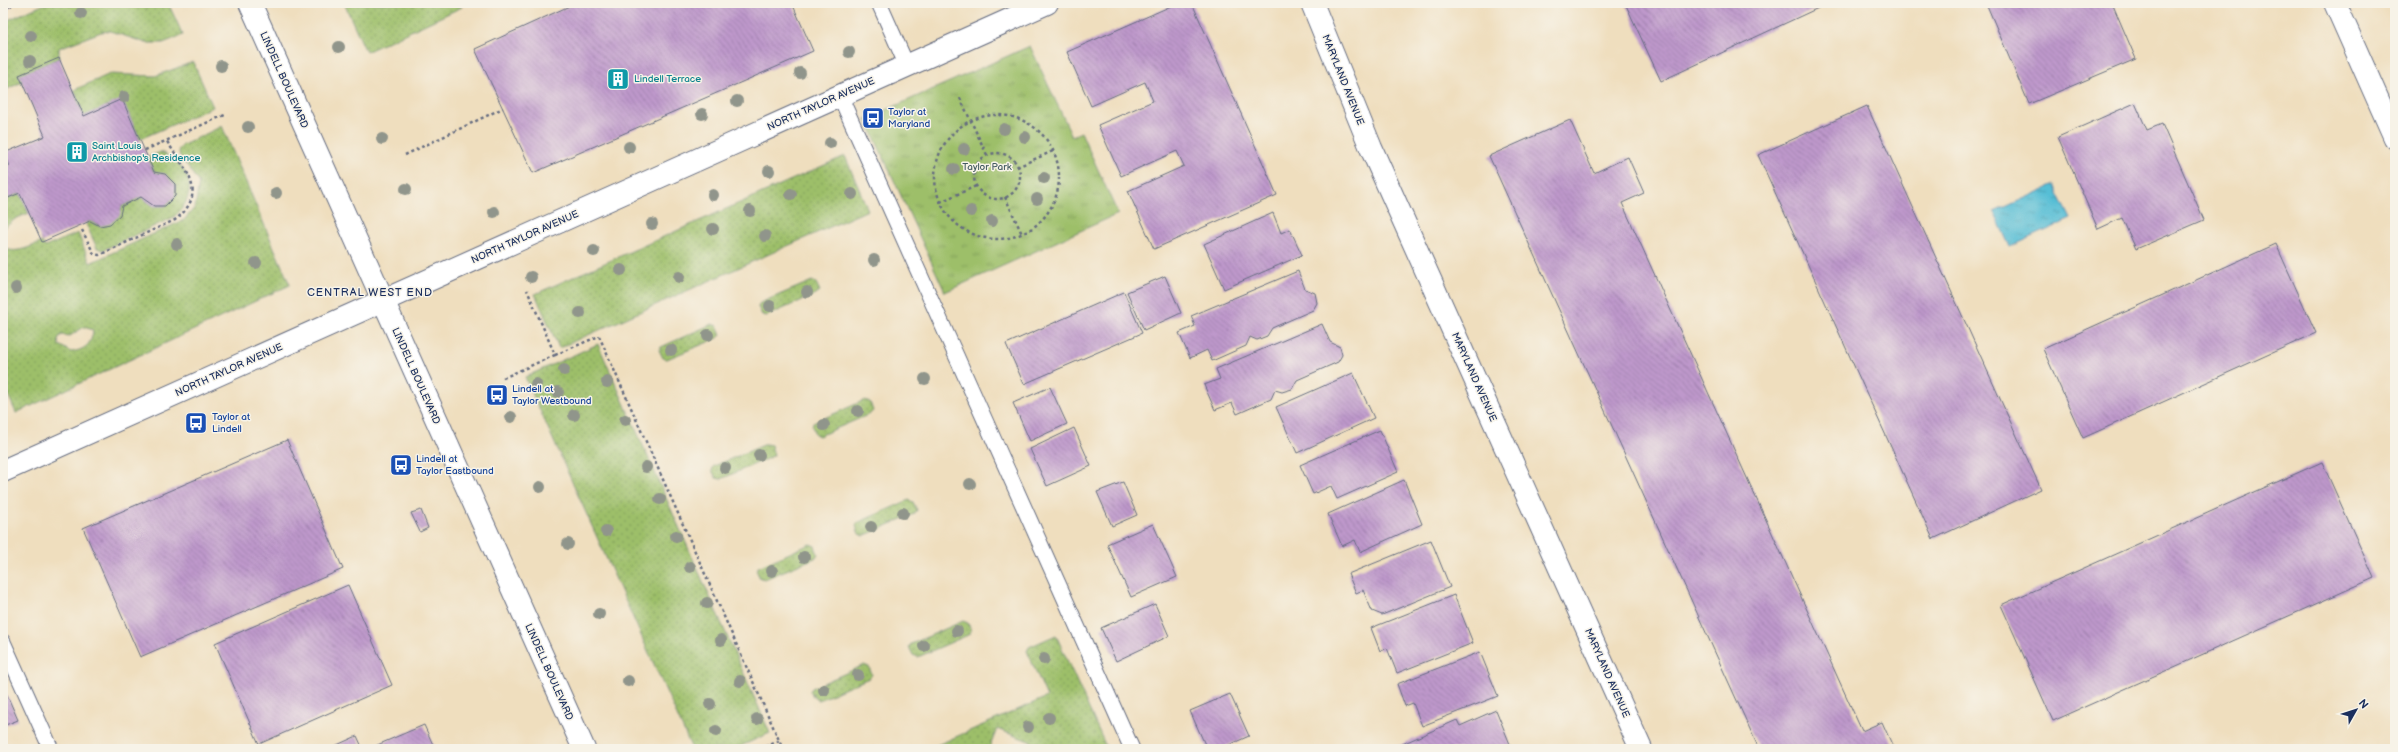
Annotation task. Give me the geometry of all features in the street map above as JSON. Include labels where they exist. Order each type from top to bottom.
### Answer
[{"type":"street","name":"LINDELL BOULEVARD","points":[[250,3],[382,302],[584,749]]},
{"type":"street","name":"NORTH TAYLOR AVENUE","points":[[3,471],[1047,3]]},
{"type":"street","name":"MARYLAND AVENUE","points":[[1312,3],[1374,156],[1641,749]]},
{"type":"street","points":[[2335,3],[2395,138]]},
{"type":"lane","points":[[879,3],[907,66]]},
{"type":"lane","points":[[840,96],[1132,749]]},
{"type":"lane","points":[[3,642],[51,749]]},
{"type":"path","points":[[960,98],[987,156]]},
{"type":"path","points":[[405,155],[502,108]]},
{"type":"path","points":[[145,150],[227,114]]},
{"type":"path","points":[[989,115],[1009,116],[1028,122],[1043,135],[1053,151],[1059,171],[1057,191],[1050,209],[1037,224],[1022,234],[1001,239],[982,237],[964,230],[949,217],[940,202],[935,185],[935,169],[938,154],[946,140],[957,128],[971,120],[989,115]]},
{"type":"path","points":[[82,230],[94,254],[99,255],[175,220],[184,213],[192,202],[192,182],[166,140]]},
{"type":"path","points":[[1017,167],[1053,151]]},
{"type":"path","points":[[1002,154],[1009,156],[1017,167],[1019,182],[1016,188],[1005,197],[991,198],[985,196],[976,186],[974,172],[981,160],[987,156],[1002,154]]},
{"type":"path","points":[[940,202],[976,186]]},
{"type":"path","points":[[1005,197],[1022,234]]},
{"type":"path","points":[[527,290],[555,355]]},
{"type":"path","points":[[503,378],[599,336],[783,749]]},
{"type":"path","points":[[760,749],[779,740]]},
{"type":"green space","points":[[47,3],[168,3],[183,35],[163,43],[146,43],[110,31],[101,32],[59,48],[59,58],[20,75],[22,82],[3,91],[3,22]]},
{"type":"green space","points":[[344,3],[459,3],[462,7],[366,52]]},
{"type":"green space","name":"Taylor Park","points":[[1030,46],[1072,136],[1081,132],[1118,214],[945,292],[866,119]]},
{"type":"green space","points":[[193,62],[213,107],[140,139],[122,100],[84,116],[74,90],[110,74],[155,76]]},
{"type":"green space","points":[[222,126],[290,285],[16,413],[3,383],[3,245],[11,250],[21,250],[42,242],[45,247],[78,233],[90,263],[184,220],[195,207],[199,183],[180,156],[178,150],[183,145]],"holes":[[[84,327],[93,330],[89,343],[80,350],[71,352],[59,345],[58,340],[61,335],[70,336]]]},
{"type":"green space","points":[[161,152],[179,165],[185,173],[188,181],[189,190],[187,199],[182,208],[174,217],[103,250],[97,248],[86,224],[90,221],[100,226],[108,223],[117,217],[122,206],[141,197],[154,206],[165,206],[175,196],[175,184],[154,172],[147,157]]},
{"type":"green space","points":[[845,156],[868,210],[559,348],[535,294]]},
{"type":"green space","points":[[20,193],[29,213],[15,219],[3,229],[3,200]]},
{"type":"green space","points":[[812,281],[816,283],[820,291],[816,294],[767,316],[762,315],[758,307],[760,303]]},
{"type":"green space","points":[[712,324],[717,326],[721,335],[718,338],[667,359],[663,358],[659,350],[661,347]]},
{"type":"green space","points":[[598,344],[770,733],[734,749],[692,749],[525,377]]},
{"type":"green space","points":[[865,400],[870,402],[873,411],[870,414],[819,436],[815,434],[812,426],[813,423]]},
{"type":"green space","points":[[766,444],[771,445],[774,455],[721,479],[716,478],[712,470],[714,466]]},
{"type":"green space","points":[[909,500],[913,502],[917,510],[914,514],[863,536],[859,534],[856,526],[857,523]]},
{"type":"green space","points":[[810,544],[815,546],[818,554],[815,558],[765,579],[760,578],[756,570],[758,567]]},
{"type":"green space","points":[[963,621],[968,623],[971,631],[968,635],[918,657],[913,655],[909,647],[911,644]]},
{"type":"green space","points":[[1056,635],[1107,749],[1050,749],[997,729],[989,749],[928,749],[1047,697],[1027,651],[1029,647]]},
{"type":"green space","points":[[864,665],[869,667],[872,675],[869,678],[819,700],[814,698],[810,691],[812,688]]},
{"type":"water","points":[[2054,185],[2071,219],[2010,247],[1994,212]]},
{"type":"building","points":[[3,3],[11,3],[12,6],[3,10]]},
{"type":"building","name":"Lindell Terrace","points":[[576,3],[792,3],[813,51],[533,173],[475,49]]},
{"type":"building","points":[[1178,3],[1192,3],[1277,195],[1154,249],[1128,191],[1184,166],[1177,151],[1121,176],[1098,125],[1153,101],[1145,82],[1091,106],[1067,52]]},
{"type":"building","points":[[1625,3],[1829,3],[1661,81]]},
{"type":"building","points":[[1986,3],[2112,3],[2136,59],[2029,104]]},
{"type":"building","name":"Saint Louis Archbishop's Residence","points":[[59,58],[84,116],[122,99],[154,172],[165,174],[175,184],[175,196],[165,206],[154,206],[141,197],[122,206],[120,215],[110,224],[100,226],[90,221],[42,242],[20,193],[8,198],[3,187],[3,169],[10,166],[4,153],[45,136],[19,75]]},
{"type":"building","points":[[2135,103],[2147,130],[2162,124],[2204,220],[2136,249],[2122,218],[2098,229],[2058,137]]},
{"type":"building","points":[[1867,106],[2041,489],[1933,539],[1758,155]]},
{"type":"building","points":[[1570,120],[1594,173],[1628,157],[1644,193],[1622,203],[1862,731],[1882,722],[1894,749],[1759,749],[1489,156]]},
{"type":"building","points":[[1273,213],[1281,233],[1290,229],[1302,255],[1224,289],[1204,244]]},
{"type":"building","points":[[2276,244],[2316,333],[2083,438],[2043,349]]},
{"type":"building","points":[[1298,271],[1305,289],[1315,293],[1317,303],[1313,310],[1272,328],[1267,336],[1257,340],[1250,337],[1246,346],[1212,361],[1207,350],[1190,358],[1179,333],[1195,326],[1191,316]]},
{"type":"building","points":[[1165,276],[1181,313],[1144,330],[1127,292]]},
{"type":"building","points":[[1124,292],[1142,333],[1024,384],[1006,344]]},
{"type":"building","points":[[1322,324],[1330,342],[1340,347],[1342,355],[1338,362],[1297,380],[1292,389],[1282,392],[1275,390],[1271,399],[1237,414],[1232,403],[1215,410],[1204,385],[1220,379],[1216,369]]},
{"type":"building","points":[[1353,373],[1374,418],[1297,453],[1276,407]]},
{"type":"building","points":[[1050,387],[1067,424],[1030,441],[1013,403]]},
{"type":"building","points":[[1074,428],[1091,466],[1047,486],[1030,449]]},
{"type":"building","points":[[1380,430],[1398,472],[1337,499],[1331,486],[1313,494],[1300,465]]},
{"type":"building","points":[[287,440],[343,569],[140,657],[83,528]]},
{"type":"building","points":[[2322,462],[2374,578],[2053,721],[2001,605]]},
{"type":"building","points":[[1404,480],[1422,524],[1360,552],[1355,540],[1342,546],[1328,514]]},
{"type":"building","points":[[1123,482],[1137,515],[1112,526],[1097,492]]},
{"type":"building","points":[[421,510],[428,528],[420,532],[411,513]]},
{"type":"building","points":[[1153,524],[1177,577],[1131,597],[1107,544]]},
{"type":"building","points":[[1431,540],[1450,587],[1382,615],[1372,611],[1363,590],[1356,593],[1348,574]]},
{"type":"building","points":[[348,585],[392,685],[259,744],[215,643]]},
{"type":"building","points":[[1454,595],[1473,643],[1397,673],[1387,648],[1380,651],[1371,628]]},
{"type":"building","points":[[1155,604],[1169,636],[1116,661],[1101,628]]},
{"type":"building","points":[[1480,652],[1498,696],[1422,726],[1413,703],[1405,706],[1397,684]]},
{"type":"building","points":[[3,686],[18,720],[3,726]]},
{"type":"building","points":[[1230,694],[1249,736],[1220,749],[1207,749],[1190,711]]},
{"type":"building","points":[[1496,710],[1512,749],[1391,749],[1457,720],[1460,726]]},
{"type":"building","points":[[424,725],[435,749],[368,749]]},
{"type":"building","points":[[357,736],[363,749],[328,749]]},
{"type":"place","name":"Lindell Terrace","points":[[618,79]]},
{"type":"place","name":"Taylor at Maryland","points":[[873,118]]},
{"type":"place","name":"Saint Louis Archbishop's Residence","points":[[77,152]]},
{"type":"place","name":"Lindell at Taylor Westbound","points":[[497,395]]},
{"type":"place","name":"Taylor at Lindell","points":[[196,423]]},
{"type":"place","name":"Lindell at Taylor Eastbound","points":[[401,465]]},
{"type":"district","name":"CENTRAL WEST END","points":[[370,292]]}]
